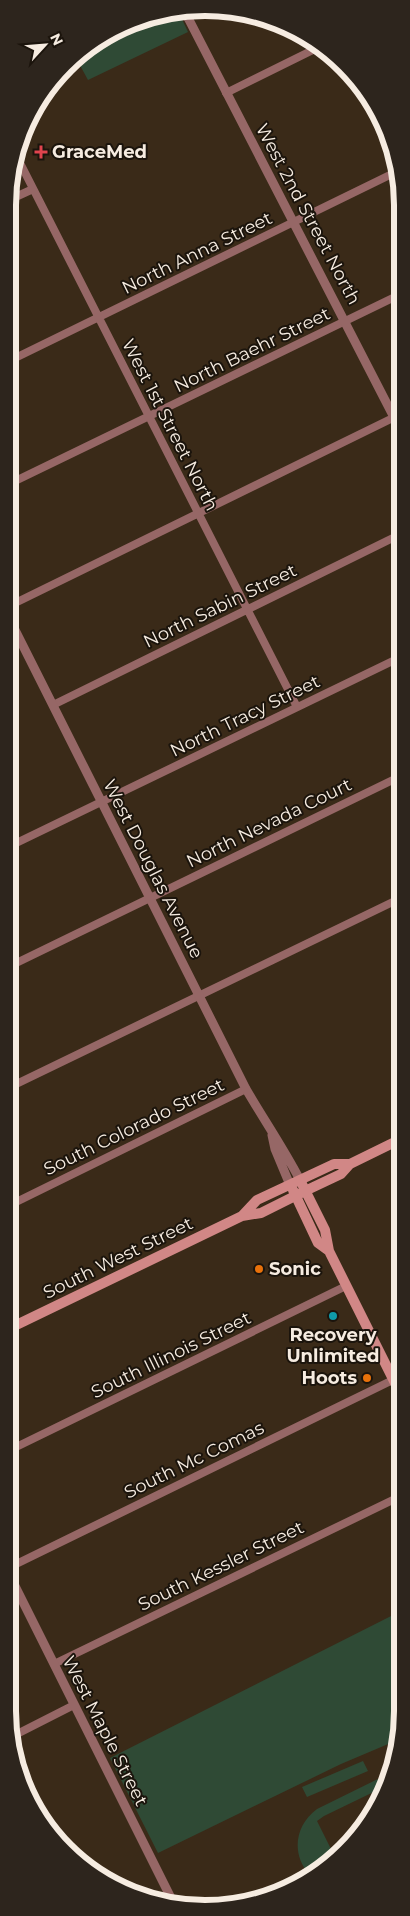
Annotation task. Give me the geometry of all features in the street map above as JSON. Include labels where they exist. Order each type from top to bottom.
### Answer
[{"type":"main road","points":[[350,1164],[394,1142]]},
{"type":"main road","name":"South West Street","points":[[242,1216],[257,1200],[334,1164],[350,1164]]},
{"type":"main road","name":"South West Street","points":[[16,1324],[242,1216],[261,1213],[341,1174],[350,1164]]},
{"type":"main road","name":"West Douglas Avenue","points":[[295,1183],[305,1191],[324,1230],[329,1251],[346,1286],[394,1373]]},
{"type":"main road","name":"West Douglas Avenue","points":[[295,1183],[295,1196],[318,1243],[329,1251]]},
{"type":"street","name":"West 2nd Street North","points":[[188,17],[346,321],[394,409]]},
{"type":"street","points":[[226,93],[313,50]]},
{"type":"street","name":"West 1st Street North","points":[[21,165],[297,707]]},
{"type":"street","name":"North Anna Street","points":[[16,358],[391,174]]},
{"type":"street","points":[[17,196],[33,188]]},
{"type":"street","name":"North Baehr Street","points":[[16,481],[394,297]]},
{"type":"street","points":[[16,603],[394,418]]},
{"type":"street","name":"North Sabin Street","points":[[53,705],[394,537]]},
{"type":"street","name":"West Douglas Avenue","points":[[16,632],[246,1089],[272,1133],[282,1146],[295,1183]]},
{"type":"street","name":"North Tracy Street","points":[[16,843],[394,660]]},
{"type":"street","name":"North Nevada Court","points":[[16,962],[394,779]]},
{"type":"street","points":[[16,1084],[394,901]]},
{"type":"street","name":"South Colorado Street","points":[[16,1202],[246,1089]]},
{"type":"street","name":"South Illinois Street","points":[[16,1447],[346,1286]]},
{"type":"street","name":"South Mc Comas","points":[[16,1564],[394,1379]]},
{"type":"street","name":"South Kessler Street","points":[[54,1664],[394,1499]]},
{"type":"street","name":"West Maple Street","points":[[16,1588],[170,1896]]},
{"type":"street","points":[[16,1598],[20,1596]]},
{"type":"street","points":[[18,1733],[74,1705]]},
{"type":"green space","points":[[181,18],[188,32],[88,80],[80,64],[100,48],[144,26]]},
{"type":"green space","points":[[394,1615],[394,1711],[391,1743],[341,1764],[158,1853],[110,1758]]},
{"type":"green space","points":[[363,1761],[368,1771],[307,1797],[302,1787]]},
{"type":"green space","points":[[382,1777],[375,1791],[317,1821],[332,1850],[306,1870],[300,1858],[298,1840],[304,1823],[317,1809]]},
{"type":"place","name":"GraceMed","points":[[41,152]]},
{"type":"place","name":"Sonic","points":[[259,1269]]},
{"type":"place","name":"Recovery Unlimited","points":[[333,1316]]},
{"type":"place","name":"Hoots","points":[[367,1378]]}]
